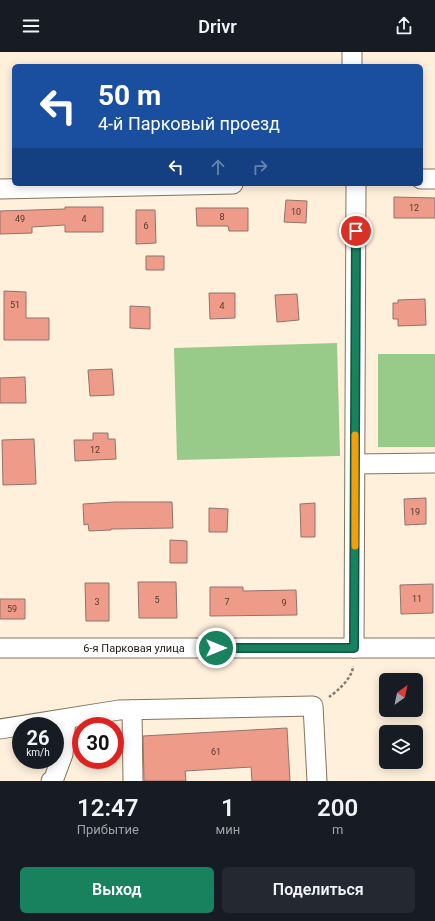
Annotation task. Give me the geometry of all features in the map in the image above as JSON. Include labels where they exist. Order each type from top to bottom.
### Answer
[{"type":"street","points":[[352,52],[352,64]]},
{"type":"street","points":[[423,179],[435,179]]},
{"type":"street","points":[[0,189],[139,186]]},
{"type":"street","points":[[354,648],[356,186]]},
{"type":"street","points":[[355,464],[435,463]]},
{"type":"street","name":"6-я Парковая улица","points":[[0,648],[435,648]]},
{"type":"street","points":[[0,729],[119,710],[313,706],[317,781]]},
{"type":"street","points":[[132,710],[133,781]]},
{"type":"street","points":[[51,781],[53,781],[63,754],[66,719]]},
{"type":"path","points":[[313,706],[336,692],[353,672],[354,648]]},
{"type":"green space","points":[[337,343],[340,456],[177,460],[174,348]]},
{"type":"green space","points":[[378,354],[435,354],[435,447],[378,447]]},
{"type":"building","points":[[394,197],[435,198],[435,218],[394,218]]},
{"type":"building","points":[[286,200],[307,201],[306,223],[284,222]]},
{"type":"building","points":[[65,207],[103,207],[103,232],[65,232],[65,225],[32,227],[32,233],[0,234],[0,211],[65,209]]},
{"type":"building","points":[[196,208],[248,208],[248,231],[229,231],[228,226],[197,226]]},
{"type":"building","points":[[136,210],[155,210],[156,243],[136,244]]},
{"type":"building","points":[[146,256],[164,256],[164,270],[146,270]]},
{"type":"building","points":[[4,291],[26,292],[26,318],[49,318],[49,340],[4,340]]},
{"type":"building","points":[[209,293],[235,293],[235,318],[210,319]]},
{"type":"building","points":[[297,294],[299,320],[277,322],[275,295]]},
{"type":"building","points":[[425,299],[426,325],[398,326],[398,319],[393,319],[393,303],[398,303],[398,300]]},
{"type":"building","points":[[130,306],[150,307],[150,329],[130,328]]},
{"type":"building","points":[[112,369],[114,395],[90,396],[88,370]]},
{"type":"building","points":[[25,377],[26,403],[0,403],[0,378]]},
{"type":"building","points":[[93,433],[108,433],[108,439],[115,439],[116,459],[75,461],[74,440],[93,440]]},
{"type":"building","points":[[34,439],[36,484],[3,485],[2,440]]},
{"type":"building","points":[[426,498],[426,524],[405,525],[404,499]]},
{"type":"building","points":[[115,502],[172,502],[173,528],[111,529],[89,531],[88,524],[84,525],[83,504]]},
{"type":"building","points":[[315,503],[315,537],[301,537],[300,504]]},
{"type":"building","points":[[209,508],[228,509],[227,532],[209,532]]},
{"type":"building","points":[[170,540],[187,541],[187,563],[170,563]]},
{"type":"building","points":[[138,582],[176,582],[177,618],[139,618]]},
{"type":"building","points":[[85,583],[109,583],[109,621],[86,621]]},
{"type":"building","points":[[433,584],[433,613],[401,614],[400,585]]},
{"type":"building","points":[[210,587],[243,587],[243,591],[296,590],[297,615],[210,616]]},
{"type":"building","points":[[0,599],[25,599],[25,619],[0,619]]},
{"type":"building","points":[[287,728],[290,781],[252,781],[251,767],[185,771],[186,781],[144,781],[143,736]]},
{"type":"slow traffic","points":[[355,435],[355,546]]},
{"type":"route","points":[[216,648],[354,648],[356,231]]}]
